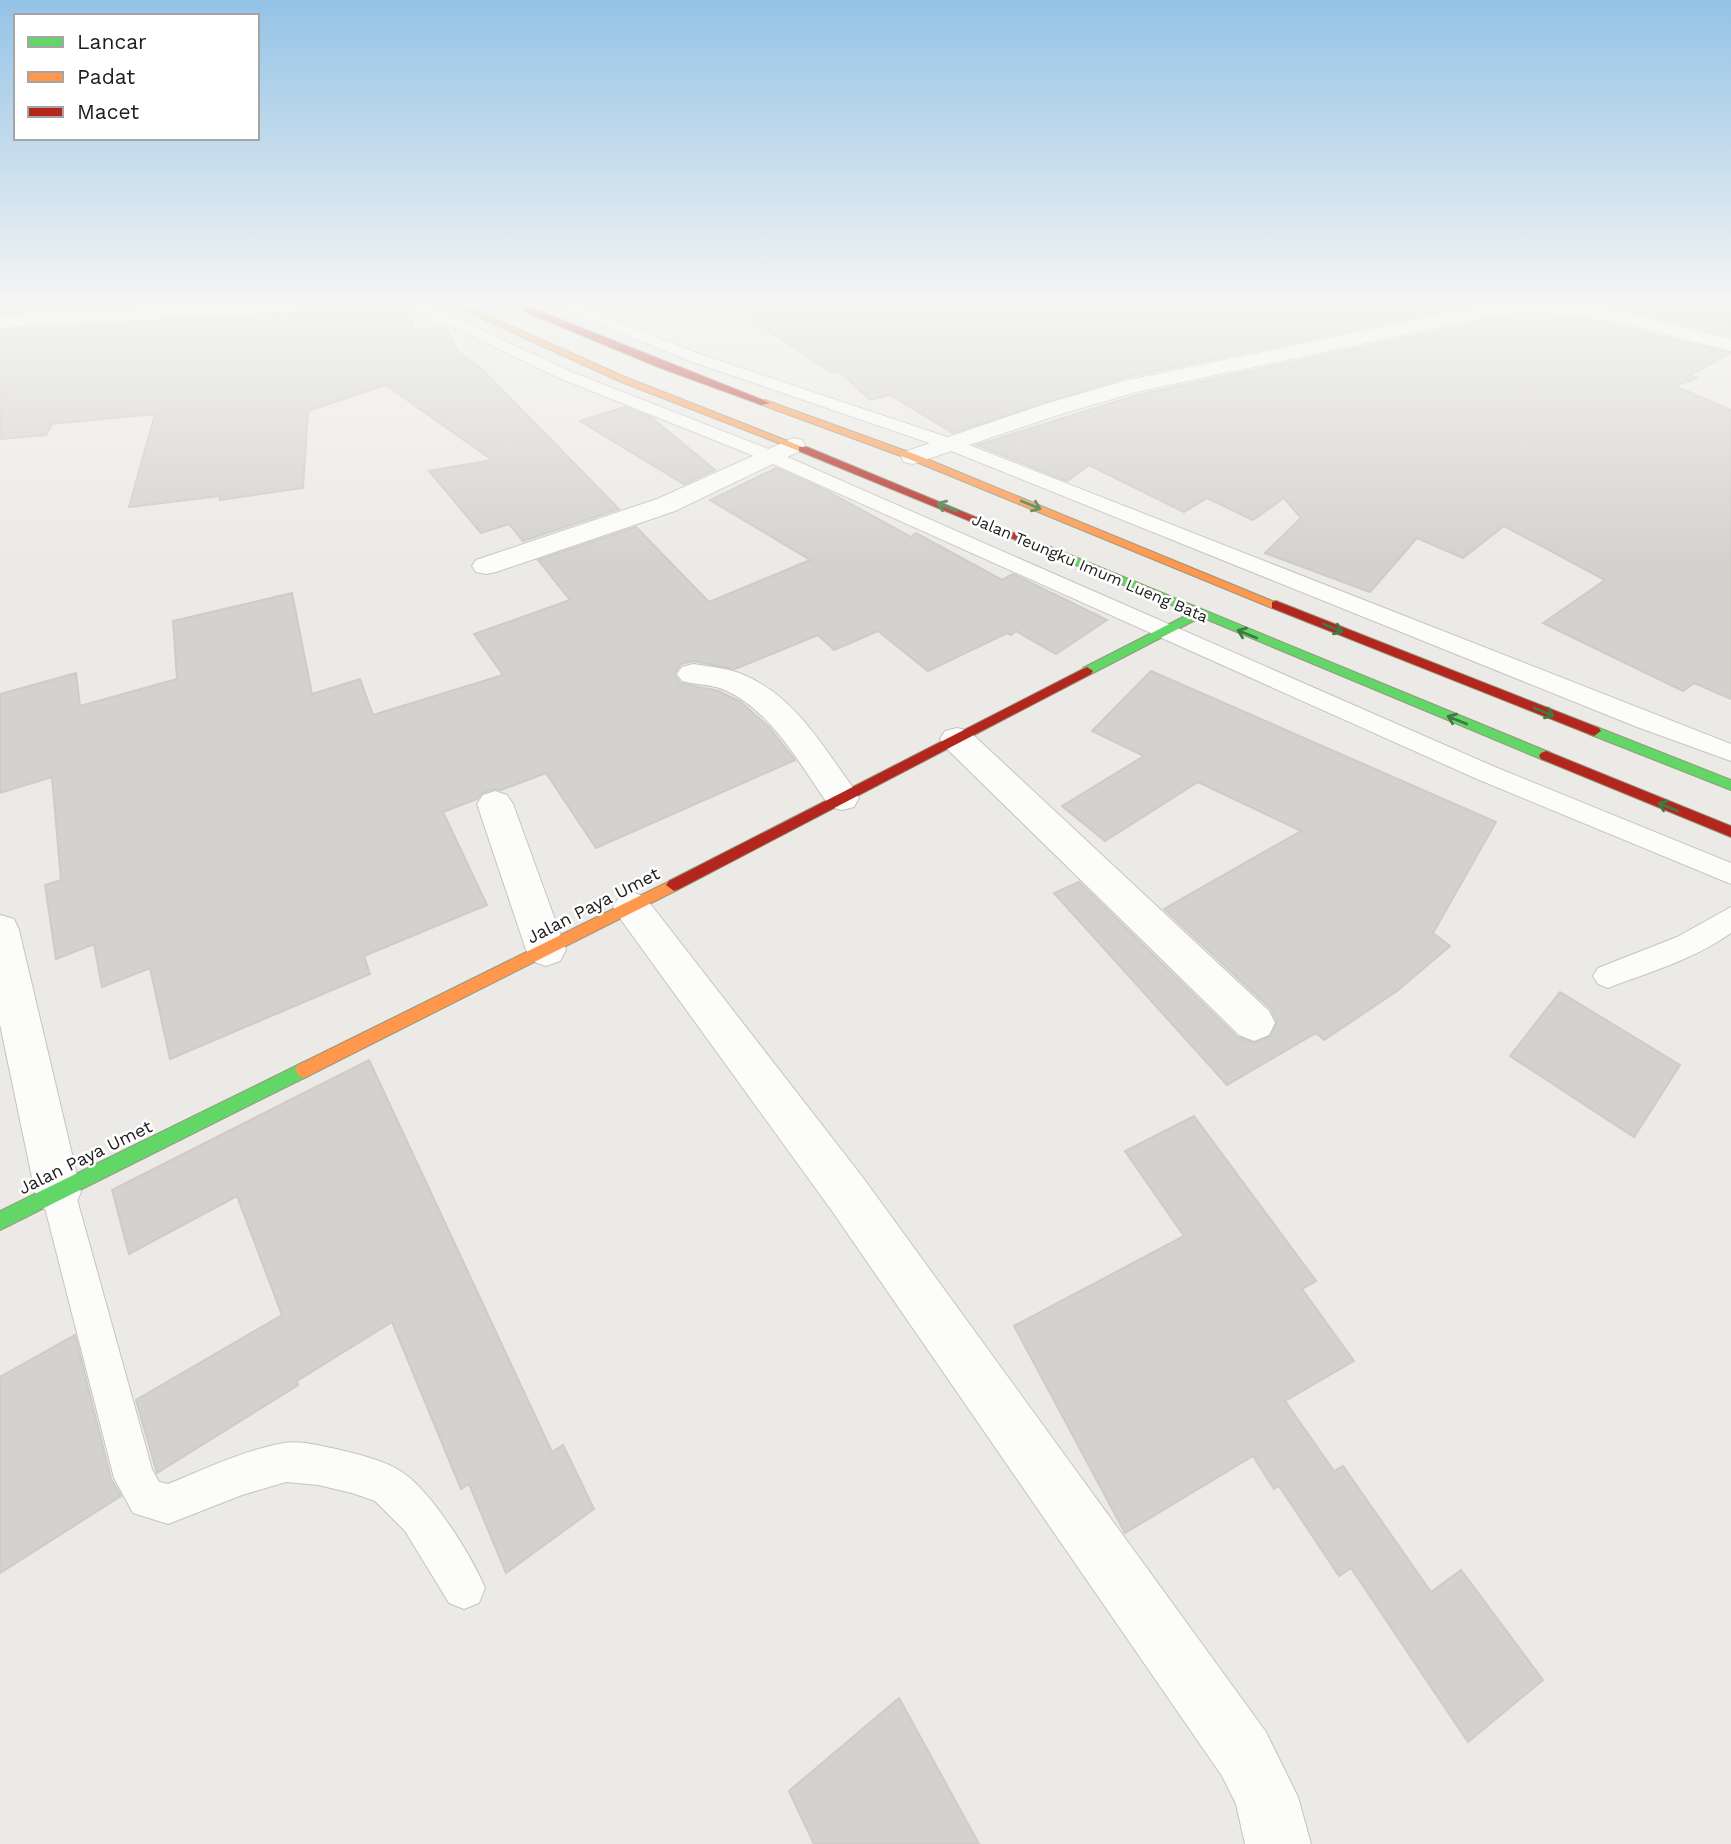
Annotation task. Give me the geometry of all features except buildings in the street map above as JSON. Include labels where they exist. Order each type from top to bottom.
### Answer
[{"type":"main road","name":"Jalan Teungku Imum Lueng Bata","points":[[642,388],[782,451],[879,478],[1198,614],[1731,832]]},
{"type":"main road","name":"Jalan Teungku Imum Lueng Bata","points":[[724,388],[913,457],[1239,591],[1731,785]]},
{"type":"main road","name":"Jalan Paya Umet","points":[[0,1221],[632,908],[1198,614]]},
{"type":"street","points":[[913,457],[1126,388]]},
{"type":"street","points":[[486,566],[666,505],[782,451]]},
{"type":"street","points":[[693,674],[735,682],[763,700],[783,719],[842,798]]},
{"type":"street","points":[[957,738],[1254,1023]]},
{"type":"street","points":[[495,804],[546,950]]},
{"type":"street","points":[[632,908],[848,1195],[1244,1754],[1266,1797],[1278,1844]]},
{"type":"street","points":[[0,930],[58,1192]]},
{"type":"lane","points":[[602,388],[782,451],[995,557],[1167,630],[1486,773],[1731,874]]},
{"type":"lane","points":[[785,388],[950,444],[1731,753]]},
{"type":"lane","points":[[1608,976],[1705,935],[1731,918]]},
{"type":"lane","points":[[58,1192],[134,1478],[147,1499],[168,1504],[242,1475],[286,1462],[318,1465],[352,1473],[388,1486],[419,1517],[464,1588]]},
{"type":"traffic: fast","points":[[1037,545],[1546,756]]},
{"type":"traffic: fast","points":[[1087,671],[1198,614]]},
{"type":"traffic: fast","points":[[1594,731],[1731,785]]},
{"type":"traffic: fast","points":[[0,1221],[304,1070]]},
{"type":"traffic: slow","points":[[645,388],[803,449]]},
{"type":"traffic: slow","points":[[765,403],[913,457],[1276,605]]},
{"type":"traffic: slow","points":[[304,1070],[674,885]]},
{"type":"traffic: jam","points":[[724,388],[765,403]]},
{"type":"traffic: jam","points":[[803,449],[1037,545]]},
{"type":"traffic: jam","points":[[1276,605],[1594,731]]},
{"type":"traffic: jam","points":[[674,885],[1087,671]]},
{"type":"traffic: jam","points":[[1546,756],[1731,832]]}]
